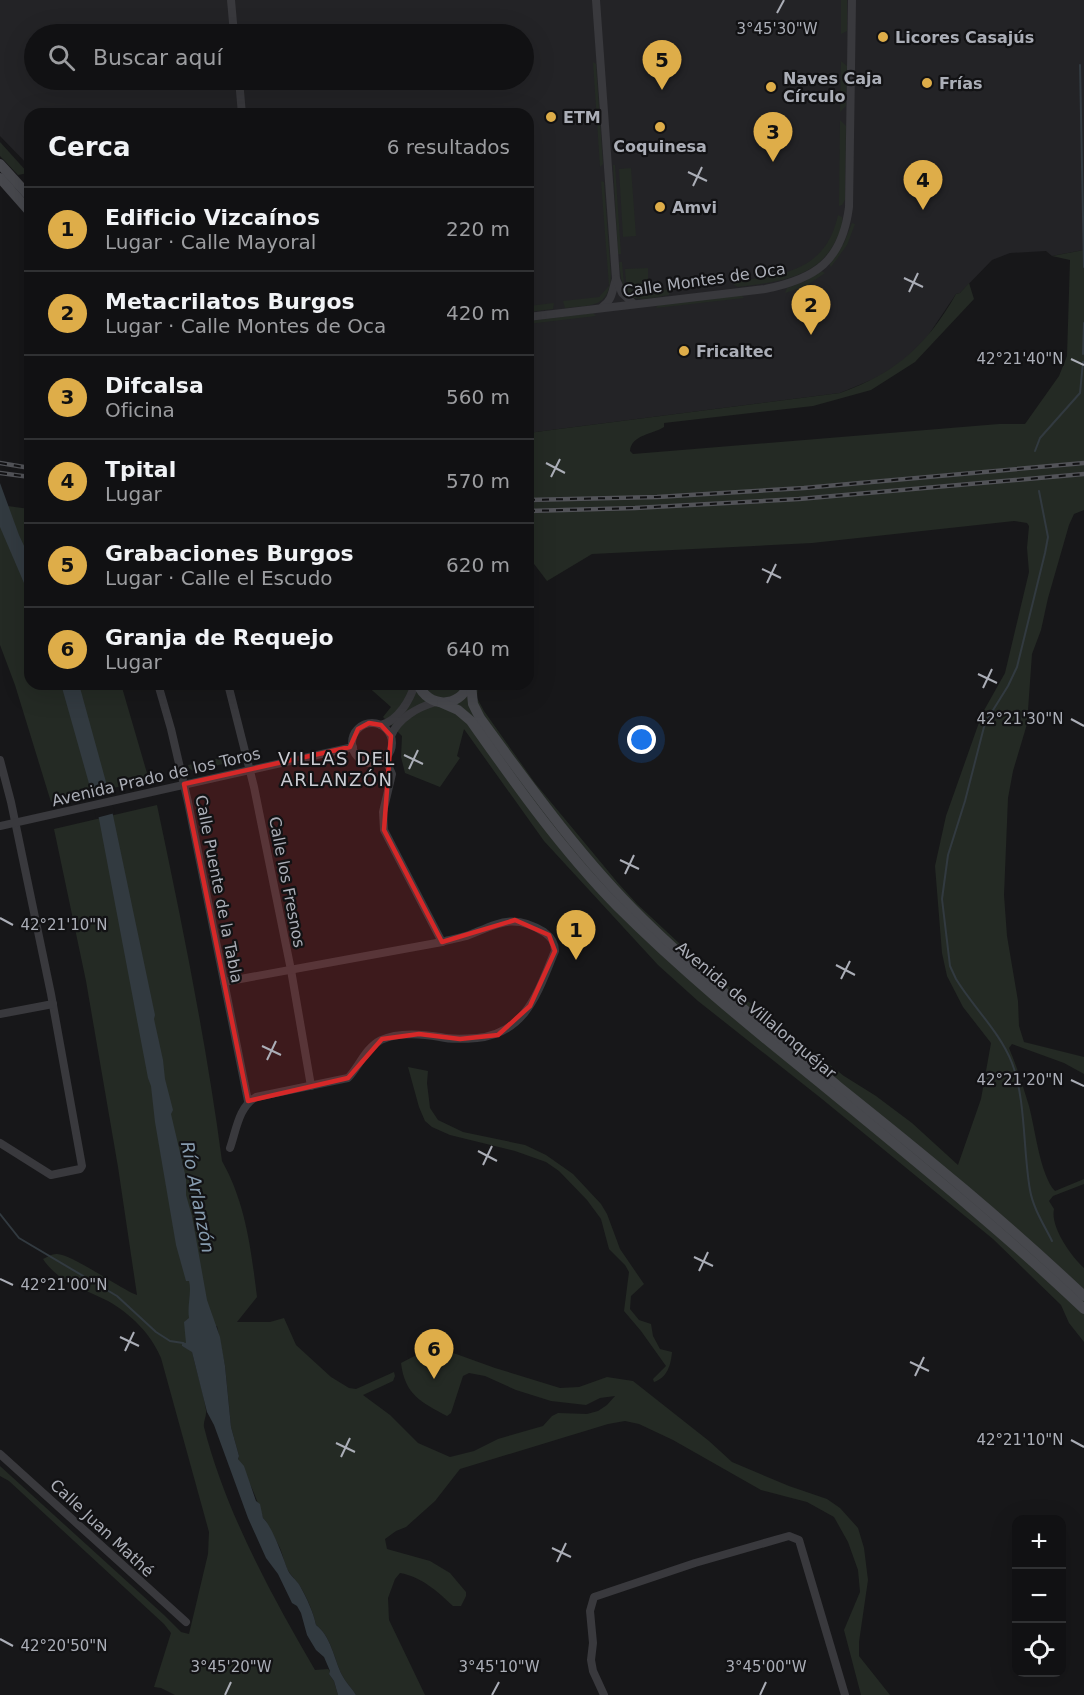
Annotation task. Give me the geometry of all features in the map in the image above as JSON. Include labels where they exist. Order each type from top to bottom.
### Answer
[{"type":"street","points":[[231,0],[233,24]]},
{"type":"street","points":[[596,0],[616,279],[611,298],[601,308]]},
{"type":"street","name":"Calle Montes de Oca","points":[[534,316],[783,285],[806,277],[820,268],[831,255],[846,229],[849,207],[852,0]]},
{"type":"street","points":[[240,90],[241,108]]},
{"type":"street","points":[[0,164],[24,190]]},
{"type":"street","points":[[0,178],[24,205]]},
{"type":"street","points":[[616,279],[622,293],[634,304]]},
{"type":"street","name":"Calle Puente de la Tabla","points":[[160,690],[184,784],[248,1101]]},
{"type":"street","name":"Calle los Fresnos","points":[[230,690],[250,770],[291,970],[311,1086]]},
{"type":"street","points":[[413,690],[405,705],[389,722],[381,725],[369,723],[358,729],[352,739],[357,756],[368,762],[385,758],[392,748],[393,731],[408,716],[422,706],[458,699],[466,690]]},
{"type":"street","name":"Avenida de Villalonquéjar","points":[[421,690],[439,702],[458,710],[471,721],[534,808],[574,858],[615,904],[670,958],[961,1199],[1084,1309]]},
{"type":"street","name":"Avenida de Villalonquéjar","points":[[471,690],[473,704],[480,718],[530,787],[595,868],[642,918],[706,977],[1008,1227],[1084,1296]]},
{"type":"street","points":[[381,725],[391,736]]},
{"type":"street","name":"Avenida Prado de los Toros","points":[[0,826],[353,747]]},
{"type":"street","points":[[385,758],[392,774],[383,812],[384,830],[442,942]]},
{"type":"street","points":[[0,760],[52,1004],[82,1166],[80,1169],[51,1175],[0,1143]]},
{"type":"street","points":[[224,982],[442,942],[466,936],[503,921],[515,920],[533,925],[549,935],[555,947],[535,998],[524,1014],[505,1031],[471,1039],[450,1039],[419,1034],[382,1039],[367,1052],[348,1078],[256,1097],[248,1101],[238,1122],[230,1148]]},
{"type":"street","points":[[0,1014],[52,1004]]},
{"type":"street","name":"Calle Juan Mathé","points":[[0,1454],[186,1622]]},
{"type":"street","points":[[604,1695],[593,1671],[591,1660],[590,1611],[594,1597],[695,1563],[789,1536],[799,1540],[845,1695]]},
{"type":"highlighted area","points":[[369,723],[381,725],[391,736],[384,830],[442,942],[515,920],[549,935],[555,951],[530,1006],[498,1035],[460,1039],[419,1034],[382,1039],[348,1078],[248,1101],[184,784],[350,747],[358,729]]},
{"type":"shaded area","points":[[0,0],[1084,0],[1084,250],[1052,256],[1046,251],[1010,253],[992,260],[960,293],[956,294],[917,349],[899,364],[876,378],[840,393],[534,432],[534,108],[24,108],[24,161],[0,136]]},
{"type":"shaded area","points":[[841,0],[847,0],[847,31],[841,34]]},
{"type":"shaded area","points":[[841,61],[847,66],[846,106],[840,112]]},
{"type":"shaded area","points":[[593,62],[596,64],[603,164],[600,167]]},
{"type":"shaded area","points":[[840,120],[846,126],[845,200],[839,206]]},
{"type":"shaded area","points":[[0,142],[24,169],[24,174],[18,175],[0,156]]},
{"type":"shaded area","points":[[613,165],[615,165],[621,254],[618,254]]},
{"type":"shaded area","points":[[631,168],[636,236],[623,237],[619,169]]},
{"type":"shaded area","points":[[601,181],[604,182],[610,286],[607,294],[597,303],[565,308],[563,301],[599,297],[609,286]]},
{"type":"shaded area","points":[[838,215],[842,217],[842,222],[837,238],[829,252],[808,270],[767,283],[738,287],[734,285],[732,281],[784,273],[812,260],[823,249],[832,234]]},
{"type":"shaded area","points":[[852,223],[855,224],[847,245],[831,267],[829,264],[844,243]]},
{"type":"shaded area","points":[[1084,250],[1084,510],[1074,514],[1069,525],[1041,630],[1032,654],[1027,724],[1013,771],[1008,798],[1004,895],[1007,936],[1018,1001],[1019,1026],[1024,1042],[1084,1057],[1084,1074],[1064,1063],[1012,1044],[1009,1048],[1029,1106],[1042,1163],[1050,1184],[1055,1191],[1084,1179],[1084,1184],[1053,1196],[1049,1201],[1054,1209],[1058,1232],[1073,1256],[1084,1268],[1084,1342],[1069,1323],[1061,1305],[993,1239],[698,1001],[658,965],[544,841],[464,729],[457,756],[460,758],[440,787],[405,773],[401,757],[402,736],[383,717],[391,707],[372,690],[478,690],[477,698],[484,711],[535,783],[637,904],[708,970],[844,1076],[912,1123],[958,1165],[981,1099],[991,1043],[963,1007],[947,976],[942,953],[935,866],[946,816],[982,714],[1005,673],[1029,572],[1027,548],[1029,526],[1027,523],[1014,521],[812,543],[592,554],[547,581],[534,564],[534,432],[840,393],[877,377],[908,355],[934,328],[956,294],[960,293],[969,283],[974,299],[915,362],[871,390],[813,406],[664,423],[664,427],[634,441],[630,451],[633,454],[999,424],[1025,424],[1059,376],[1067,356],[1070,260],[1052,256]]},
{"type":"shaded area","points":[[619,262],[622,262],[624,284],[635,292],[670,289],[669,295],[645,299],[631,296],[623,285]]},
{"type":"shaded area","points":[[648,268],[648,288],[636,290],[626,282],[625,269]]},
{"type":"shaded area","points":[[821,271],[825,273],[806,286],[785,293],[787,288]]},
{"type":"shaded area","points":[[741,295],[744,298],[656,308],[658,305]]},
{"type":"shaded area","points":[[554,303],[553,309],[534,311],[534,305]]},
{"type":"shaded area","points":[[593,313],[596,316],[534,323],[534,320]]},
{"type":"shaded area","points":[[0,483],[24,546],[24,583],[0,527]]},
{"type":"shaded area","points":[[0,505],[24,508],[24,690],[123,690],[149,780],[51,802],[15,685],[0,645]]},
{"type":"shaded area","name":"Río Arlanzón","points":[[63,690],[81,690],[106,782],[155,1015],[165,1079],[173,1110],[171,1114],[186,1178],[186,1195],[207,1300],[220,1337],[231,1427],[238,1459],[244,1466],[256,1501],[260,1504],[263,1518],[273,1534],[288,1571],[300,1586],[310,1605],[316,1625],[325,1635],[342,1675],[356,1695],[338,1695],[324,1657],[316,1650],[307,1635],[301,1613],[292,1603],[278,1574],[266,1558],[207,1412],[192,1352],[182,1346],[182,1342],[186,1343],[184,1322],[189,1318],[190,1285],[189,1281],[186,1281],[176,1245],[151,1086],[99,819]]},
{"type":"shaded area","points":[[238,754],[236,761],[193,771],[188,765]]},
{"type":"shaded area","points":[[157,805],[193,982],[222,1161],[242,1210],[252,1262],[257,1297],[237,1322],[270,1322],[284,1318],[296,1345],[331,1377],[349,1388],[356,1389],[394,1372],[393,1381],[363,1395],[390,1415],[418,1443],[450,1457],[474,1451],[498,1439],[543,1426],[558,1413],[587,1414],[598,1411],[615,1396],[600,1398],[586,1405],[551,1401],[516,1390],[485,1376],[469,1373],[463,1376],[451,1413],[447,1416],[422,1402],[410,1390],[403,1374],[401,1363],[428,1349],[445,1350],[560,1388],[579,1387],[607,1377],[633,1381],[732,1462],[827,1499],[840,1508],[858,1528],[864,1548],[868,1580],[859,1656],[890,1695],[861,1695],[844,1630],[860,1592],[858,1570],[848,1542],[834,1517],[807,1502],[761,1490],[673,1440],[639,1424],[625,1421],[608,1424],[460,1469],[435,1501],[406,1527],[385,1539],[387,1549],[430,1561],[450,1573],[466,1592],[466,1596],[461,1606],[453,1606],[422,1581],[400,1573],[395,1579],[388,1598],[389,1620],[425,1695],[356,1695],[342,1675],[325,1635],[316,1625],[303,1591],[287,1569],[279,1546],[263,1518],[238,1459],[231,1427],[225,1366],[217,1326],[187,1337],[186,1343],[182,1346],[192,1351],[206,1410],[204,1427],[213,1459],[237,1522],[266,1582],[315,1670],[328,1669],[330,1671],[329,1674],[334,1681],[338,1695],[175,1695],[154,1687],[171,1633],[9,1481],[0,1476],[0,1466],[181,1632],[189,1634],[208,1554],[209,1532],[161,1358],[146,1333],[125,1312],[56,1274],[43,1259],[54,1254],[63,1255],[137,1295],[86,981],[54,829]]},
{"type":"shaded area","points":[[408,1067],[428,1071],[430,1108],[438,1120],[463,1132],[525,1145],[546,1155],[573,1174],[601,1204],[620,1249],[644,1284],[631,1296],[630,1309],[639,1320],[651,1324],[653,1336],[660,1349],[672,1352],[669,1366],[662,1377],[654,1382],[653,1379],[666,1366],[624,1311],[629,1272],[609,1249],[601,1219],[587,1200],[559,1171],[546,1162],[515,1151],[450,1135],[432,1127],[425,1121],[419,1107]]},
{"type":"pier","points":[[110,789],[115,813],[96,818],[90,793]]},
{"type":"waterway","points":[[1080,65],[1084,267]]},
{"type":"waterway","points":[[1083,354],[1084,323]]},
{"type":"waterway","points":[[1035,451],[1040,438],[1080,393],[1083,362]]},
{"type":"waterway","points":[[1039,491],[1048,537],[1045,553],[1017,667],[985,723],[948,855],[942,899],[950,966],[956,979],[1001,1041],[1017,1077],[1031,1197],[1052,1241]]},
{"type":"waterway","points":[[0,1214],[19,1238],[117,1296],[156,1332],[170,1341],[183,1343]]},
{"type":"railway","points":[[0,463],[24,467]]},
{"type":"railway","points":[[534,500],[657,497],[804,488],[1084,463]]},
{"type":"railway","points":[[0,473],[24,476]]},
{"type":"railway","points":[[534,511],[799,499],[1084,474]]},
{"type":"place","name":"Licores Casajús","points":[[883,37]]},
{"type":"place","name":"Frías","points":[[927,83]]},
{"type":"place","name":"Naves Caja Círculo","points":[[771,87]]},
{"type":"place","name":"Grabaciones Burgos","points":[[662,90]]},
{"type":"place","name":"ETM","points":[[551,117]]},
{"type":"place","name":"Coquinesa","points":[[660,127]]},
{"type":"place","name":"Difcalsa","points":[[773,162]]},
{"type":"place","name":"Amvi","points":[[660,207]]},
{"type":"place","name":"Tpital","points":[[923,210]]},
{"type":"place","name":"Metacrilatos Burgos","points":[[811,335]]},
{"type":"place","name":"Fricaltec","points":[[684,351]]},
{"type":"place","name":"Edificio Vizcaínos","points":[[576,960]]},
{"type":"place","name":"Granja de Requejo","points":[[434,1379]]},
{"type":"district","name":"VILLAS DEL ARLANZÓN","points":[[337,768]]}]
